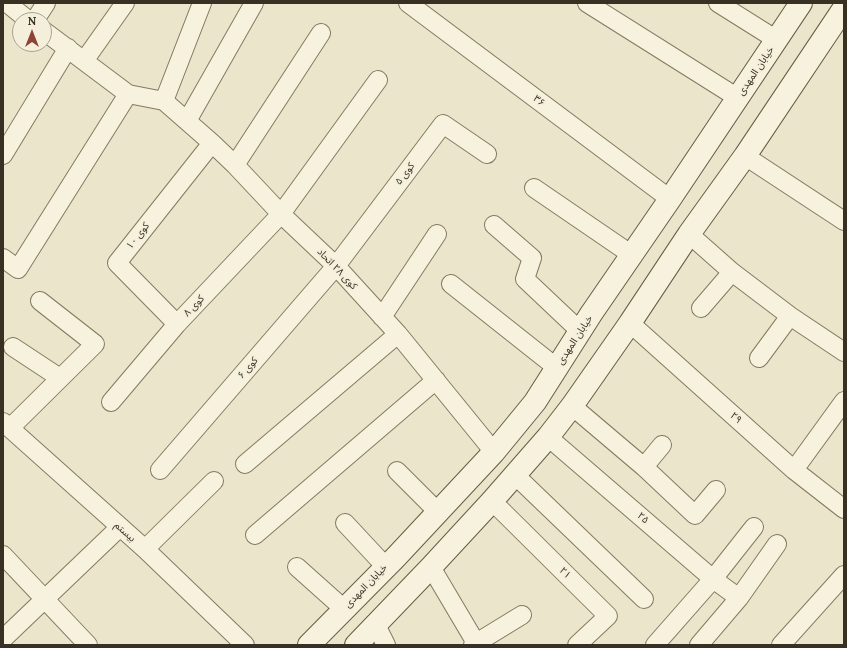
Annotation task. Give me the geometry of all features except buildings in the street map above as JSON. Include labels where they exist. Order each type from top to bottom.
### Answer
[{"type":"street","points":[[40,12],[46,3]]},
{"type":"street","points":[[84,61],[125,3]]},
{"type":"street","points":[[52,37],[128,94],[164,101],[202,3]]},
{"type":"street","points":[[187,121],[254,3]]},
{"type":"street","name":"۳۶","points":[[408,3],[670,199]]},
{"type":"street","points":[[588,3],[738,98]]},
{"type":"street","points":[[718,3],[777,40]]},
{"type":"street","name":"خیابان المهدی","points":[[309,645],[494,452],[535,402],[580,331],[801,3]]},
{"type":"street","points":[[356,645],[492,501],[548,437],[572,406],[630,323],[689,234],[745,156],[844,8]]},
{"type":"street","points":[[235,165],[321,33]]},
{"type":"street","points":[[3,155],[68,48]]},
{"type":"street","name":"کوی ۸","points":[[111,402],[177,324],[281,214],[378,80]]},
{"type":"street","points":[[3,258],[18,269],[128,94]]},
{"type":"street","name":"کوی ۲۸ اتحاد","points":[[164,101],[235,165],[281,214],[336,266],[398,334],[494,452]]},
{"type":"street","name":"کوی ۵","points":[[336,266],[443,124],[487,154]]},
{"type":"street","name":"کوی ۱۰","points":[[177,324],[117,263],[212,143]]},
{"type":"street","points":[[745,156],[844,221]]},
{"type":"street","points":[[534,188],[632,255]]},
{"type":"street","points":[[494,225],[532,258],[525,279],[580,331]]},
{"type":"street","points":[[382,317],[437,234]]},
{"type":"street","points":[[689,234],[732,272],[790,316],[844,352]]},
{"type":"street","name":"کوی ۶","points":[[160,470],[336,266]]},
{"type":"street","points":[[701,308],[732,272]]},
{"type":"street","points":[[451,284],[557,368]]},
{"type":"street","points":[[6,425],[60,378],[95,344],[40,301]]},
{"type":"street","points":[[759,358],[790,316]]},
{"type":"street","name":"۲۹","points":[[630,323],[794,470],[843,507]]},
{"type":"street","points":[[245,464],[398,334]]},
{"type":"street","points":[[13,347],[60,378]]},
{"type":"street","points":[[255,535],[436,380]]},
{"type":"street","points":[[794,470],[844,402]]},
{"type":"street","points":[[572,406],[644,467],[695,515],[716,490]]},
{"type":"street","name":"بیستم","points":[[6,425],[145,549],[245,645]]},
{"type":"street","name":"۲۵","points":[[548,437],[713,579],[739,598]]},
{"type":"street","points":[[644,467],[662,446]]},
{"type":"street","points":[[397,472],[438,512]]},
{"type":"street","points":[[515,475],[644,599]]},
{"type":"street","points":[[145,549],[214,481]]},
{"type":"street","name":"۲۱","points":[[492,501],[608,616],[577,645]]},
{"type":"street","points":[[345,524],[386,566]]},
{"type":"street","points":[[3,639],[120,527]]},
{"type":"street","points":[[655,645],[713,579],[754,527]]},
{"type":"street","points":[[699,645],[739,598],[777,544]]},
{"type":"street","points":[[3,555],[88,645]]},
{"type":"street","points":[[297,567],[344,609]]},
{"type":"street","points":[[431,567],[474,644],[522,615]]},
{"type":"street","points":[[781,645],[844,575]]},
{"type":"street","points":[[376,625],[386,645]]}]
